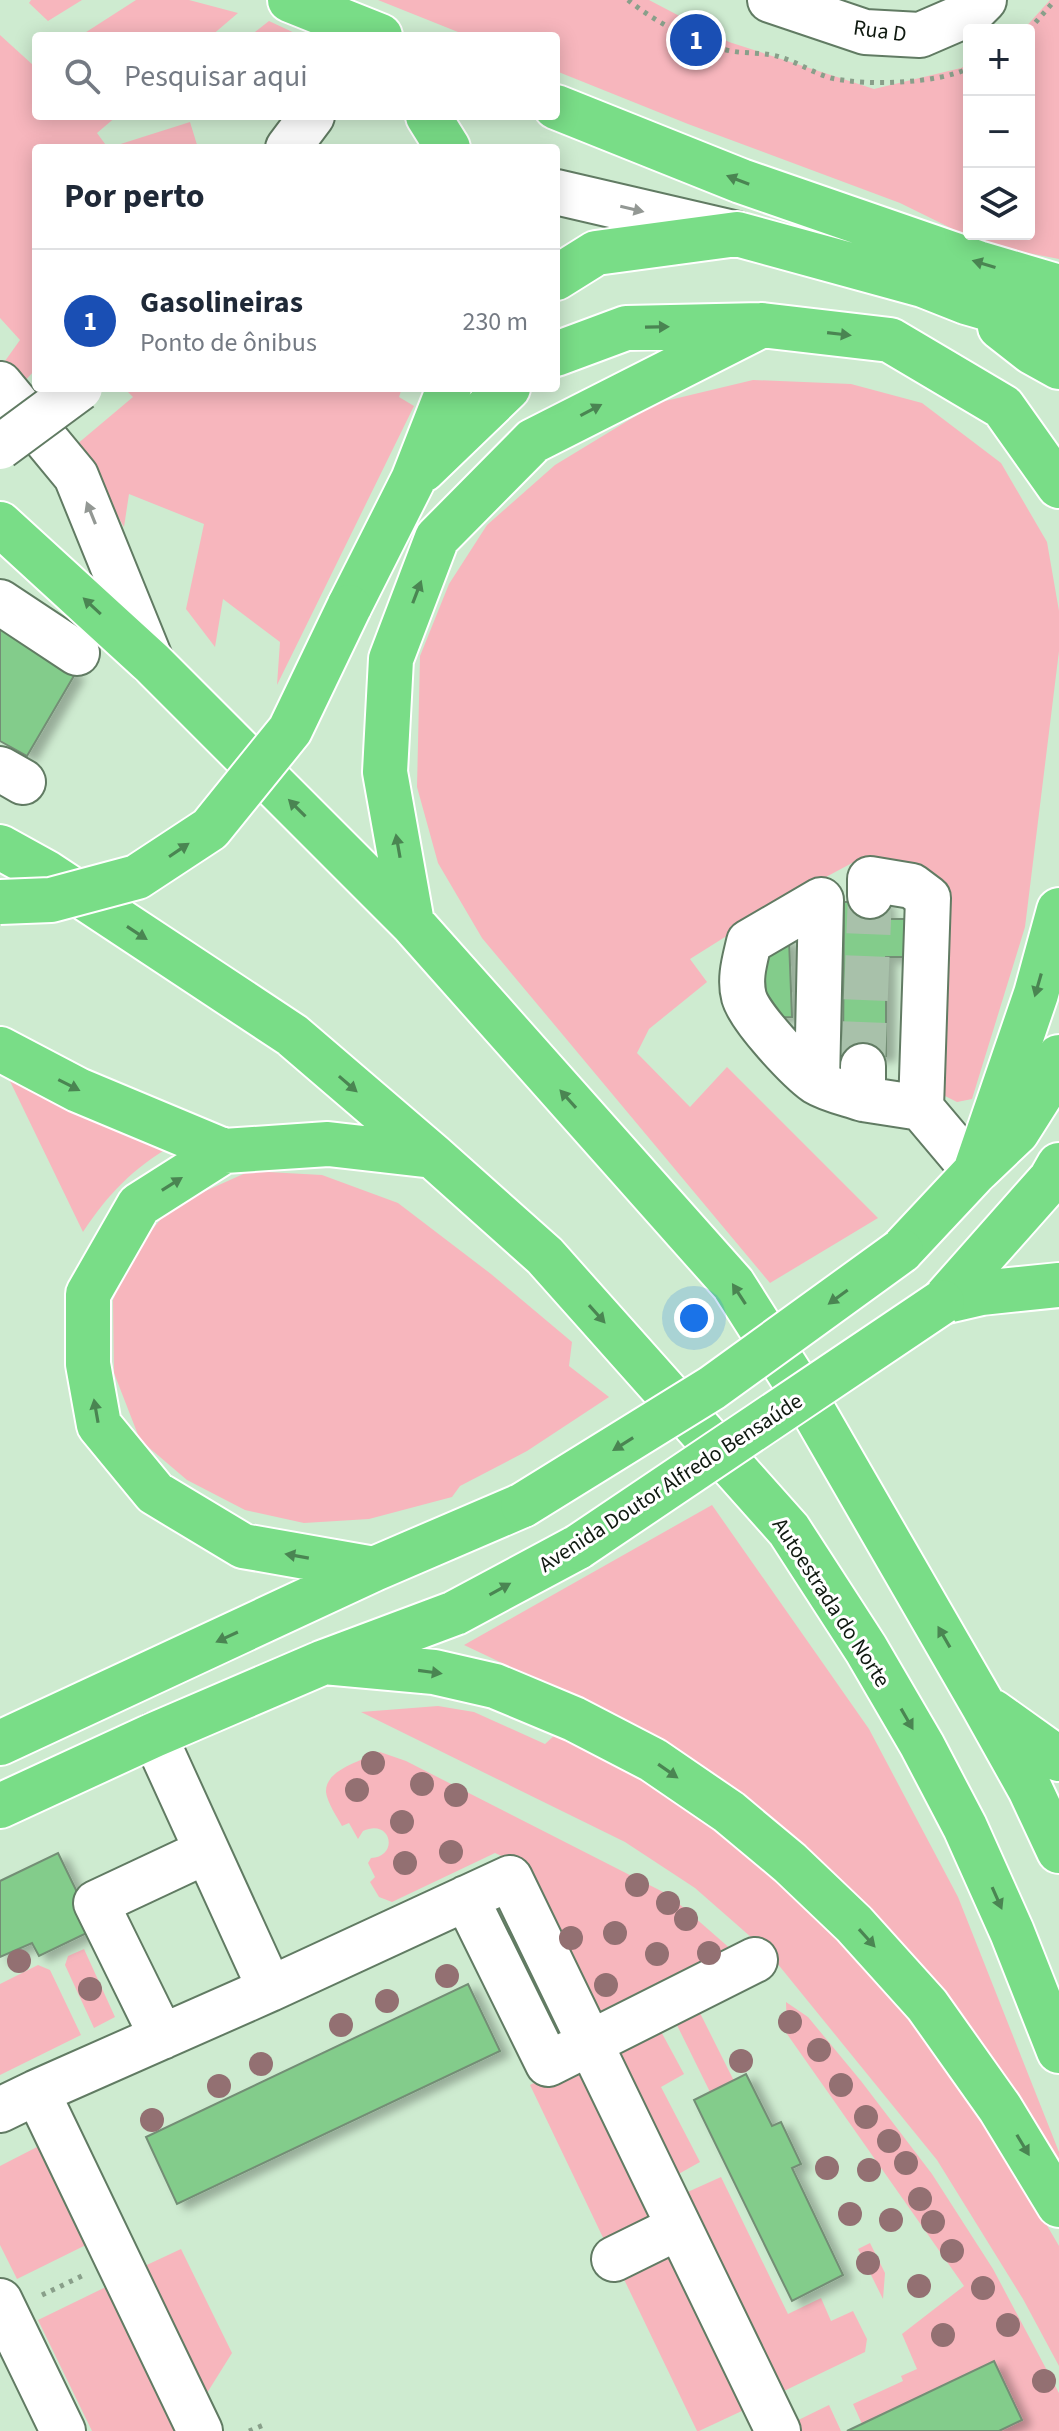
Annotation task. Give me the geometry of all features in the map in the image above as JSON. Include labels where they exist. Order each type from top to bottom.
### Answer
[{"type":"highway","points":[[290,0],[367,32]]},
{"type":"highway","points":[[560,109],[741,181],[978,263],[1059,287]]},
{"type":"highway","points":[[430,120],[446,144]]},
{"type":"highway","points":[[560,276],[596,253],[737,234],[923,285],[1059,332]]},
{"type":"highway","points":[[966,302],[1032,352],[1059,367]]},
{"type":"highway","points":[[560,353],[626,328],[762,325],[890,340],[1003,407],[1059,486]]},
{"type":"highway","points":[[412,923],[385,772],[391,659],[437,538],[533,441],[762,325]]},
{"type":"highway","points":[[0,902],[51,900],[137,877],[210,829],[290,730],[413,480],[447,392]]},
{"type":"highway","points":[[413,480],[504,392]]},
{"type":"highway","points":[[0,524],[152,663],[412,923],[733,1284],[811,1407],[983,1705],[1030,1789],[1059,1851]]},
{"type":"highway","name":"Autoestrada do Norte","points":[[0,847],[47,873],[292,1035],[433,1156],[545,1256],[789,1530],[866,1649],[965,1827],[1012,1932],[1059,2051]]},
{"type":"highway","points":[[975,1172],[1036,994],[1059,910]]},
{"type":"highway","points":[[0,1049],[78,1090],[224,1151],[328,1144],[433,1156]]},
{"type":"highway","points":[[9,1737],[374,1569],[523,1505],[712,1388],[901,1251],[1017,1132],[1048,1083],[1059,1057]]},
{"type":"highway","points":[[224,1151],[139,1205],[88,1294],[88,1364],[99,1425],[155,1493],[243,1546],[374,1569]]},
{"type":"highway","name":"Avenida Doutor Alfredo Bensaúde","points":[[0,1806],[324,1662],[455,1613],[578,1547],[942,1302],[1051,1179],[1059,1165]]},
{"type":"highway","points":[[942,1302],[981,1293],[1059,1285]]},
{"type":"highway","points":[[324,1662],[434,1672],[495,1686],[574,1719],[653,1760],[729,1812],[790,1863],[854,1924],[927,2005],[1000,2108],[1059,2205]]},
{"type":"highway","points":[[983,1705],[1059,1759]]},
{"type":"street","name":"Rua D","points":[[770,0],[865,32],[920,35],[971,13],[984,0]]},
{"type":"street","points":[[291,144],[309,120]]},
{"type":"street","points":[[560,193],[737,234]]},
{"type":"street","points":[[0,384],[76,476],[152,663]]},
{"type":"street","points":[[0,447],[75,392]]},
{"type":"street","points":[[0,602],[77,653]]},
{"type":"street","points":[[921,1108],[928,898],[912,886],[870,888],[821,900],[749,942],[742,973],[744,998],[776,1044],[817,1082],[863,1083],[921,1108],[975,1172]]},
{"type":"street","points":[[817,1082],[821,900]]},
{"type":"street","points":[[154,1735],[270,1989]]},
{"type":"street","points":[[162,2037],[96,1903],[207,1851]]},
{"type":"street","points":[[200,2431],[19,2101],[510,1878],[778,2431]]},
{"type":"street","points":[[466,1898],[537,2069],[755,1960]]},
{"type":"street","points":[[614,2259],[679,2227]]},
{"type":"street","points":[[3,2307],[63,2431]]},
{"type":"path","points":[[628,0],[649,17],[696,40],[730,51],[779,56],[830,78],[878,84],[954,75],[963,71]]},
{"type":"path","points":[[1034,24],[1055,0]]},
{"type":"path","points":[[3,2307],[93,2271]]},
{"type":"path","points":[[249,2431],[266,2424]]},
{"type":"shaded area","points":[[31,0],[82,0],[48,21],[29,3]]},
{"type":"shaded area","points":[[136,0],[189,0],[238,13],[216,32],[86,32]]},
{"type":"shaded area","points":[[378,0],[649,0],[729,42],[874,89],[963,67],[963,234],[900,203],[560,73],[560,32],[458,32]]},
{"type":"shaded area","points":[[1050,0],[1059,0],[1059,259],[983,240],[1035,240],[1035,24],[1028,24]]},
{"type":"shaded area","points":[[269,21],[292,32],[255,32]]},
{"type":"shaded area","points":[[0,35],[32,64],[32,120],[112,120],[97,133],[105,144],[32,144],[32,373],[19,387],[0,368],[20,340],[0,318]]},
{"type":"shaded area","points":[[190,122],[197,144],[121,144]]},
{"type":"shaded area","points":[[753,380],[851,384],[922,403],[1001,463],[1047,542],[1059,611],[1059,651],[1025,927],[972,1099],[957,1102],[945,1096],[935,1085],[916,875],[852,863],[787,898],[690,959],[707,982],[649,1029],[637,1053],[690,1107],[727,1067],[878,1218],[770,1283],[482,938],[438,863],[417,787],[420,656],[449,584],[487,525],[555,465],[657,403]]},
{"type":"shaded area","points":[[128,392],[401,392],[399,397],[414,406],[277,685],[280,642],[223,599],[215,647],[186,609],[204,524],[129,494],[124,527],[76,445],[133,397]]},
{"type":"shaded area","points":[[7,1075],[173,1145],[122,1183],[83,1232]]},
{"type":"shaded area","points":[[250,1171],[322,1175],[398,1203],[491,1274],[572,1342],[569,1366],[609,1397],[527,1451],[460,1486],[452,1497],[369,1519],[304,1523],[245,1510],[187,1480],[140,1440],[114,1373],[113,1300],[133,1252],[172,1206]]},
{"type":"shaded area","points":[[712,1505],[869,1729],[958,1897],[1059,2152],[1059,2180],[952,2015],[624,1721],[464,1645]]},
{"type":"shaded area","points":[[438,1706],[474,1712],[545,1744],[556,1734],[658,1787],[751,1854],[838,1933],[919,2028],[991,2130],[1059,2246],[1059,2366],[1023,2299],[937,2160],[768,1952],[695,1888],[625,1842],[361,1712]]},
{"type":"shaded area","points":[[380,1752],[406,1761],[669,1895],[741,1958],[601,2020],[508,1859],[495,1853],[392,1902],[379,1897],[370,1882],[375,1877],[368,1863],[371,1858],[386,1852],[386,1834],[373,1828],[363,1831],[358,1839],[349,1823],[342,1826],[326,1792],[327,1784],[338,1771]]},
{"type":"shaded area","points":[[84,1949],[115,2017],[94,2028],[65,1965],[68,1956]]},
{"type":"shaded area","points":[[38,1965],[50,1970],[81,2035],[0,2075],[0,1984]]},
{"type":"shaded area","points":[[748,1988],[700,2013],[734,2081],[710,2092],[671,2013]]},
{"type":"shaded area","points":[[786,2002],[808,2017],[861,2081],[932,2174],[993,2269],[1059,2393],[1059,2431],[999,2431],[1021,2420],[993,2361],[862,2424],[853,2404],[903,2381],[901,2376],[917,2369],[902,2334],[964,2286],[787,2034]]},
{"type":"shaded area","points":[[658,2026],[684,2074],[661,2087],[700,2162],[675,2176],[616,2050]]},
{"type":"shaded area","points":[[576,2062],[655,2226],[608,2248],[530,2085]]},
{"type":"shaded area","points":[[37,2147],[49,2155],[92,2242],[17,2279],[0,2245],[0,2166]]},
{"type":"shaded area","points":[[721,2177],[788,2314],[821,2298],[831,2321],[853,2311],[867,2339],[865,2352],[784,2391],[773,2389],[681,2195]]},
{"type":"shaded area","points":[[870,2243],[885,2273],[883,2299],[858,2249]]},
{"type":"shaded area","points":[[667,2248],[744,2410],[699,2431],[620,2271]]},
{"type":"shaded area","points":[[181,2249],[232,2353],[202,2401],[136,2270]]},
{"type":"shaded area","points":[[112,2284],[183,2431],[92,2431],[38,2320]]},
{"type":"shaded area","points":[[829,2405],[841,2431],[786,2431],[784,2427]]},
{"type":"building","points":[[0,619],[75,674],[27,756],[0,741]]},
{"type":"building","points":[[844,902],[885,902],[885,919],[909,919],[908,957],[886,957],[886,1056],[843,1056]]},
{"type":"building","points":[[789,939],[792,1017],[767,1018],[763,940]]},
{"type":"building","points":[[58,1853],[95,1929],[39,1956],[32,1943],[0,1957],[0,1881]]},
{"type":"building","points":[[468,1984],[500,2051],[177,2204],[146,2137]]},
{"type":"building","points":[[746,2074],[772,2126],[781,2122],[801,2164],[792,2168],[843,2275],[792,2301],[694,2100]]},
{"type":"building","points":[[994,2361],[1022,2420],[999,2431],[847,2431]]},
{"type":"tunnel","points":[[863,1066],[870,896]]},
{"type":"place","name":"Gasolineiras","points":[[696,40]]}]
